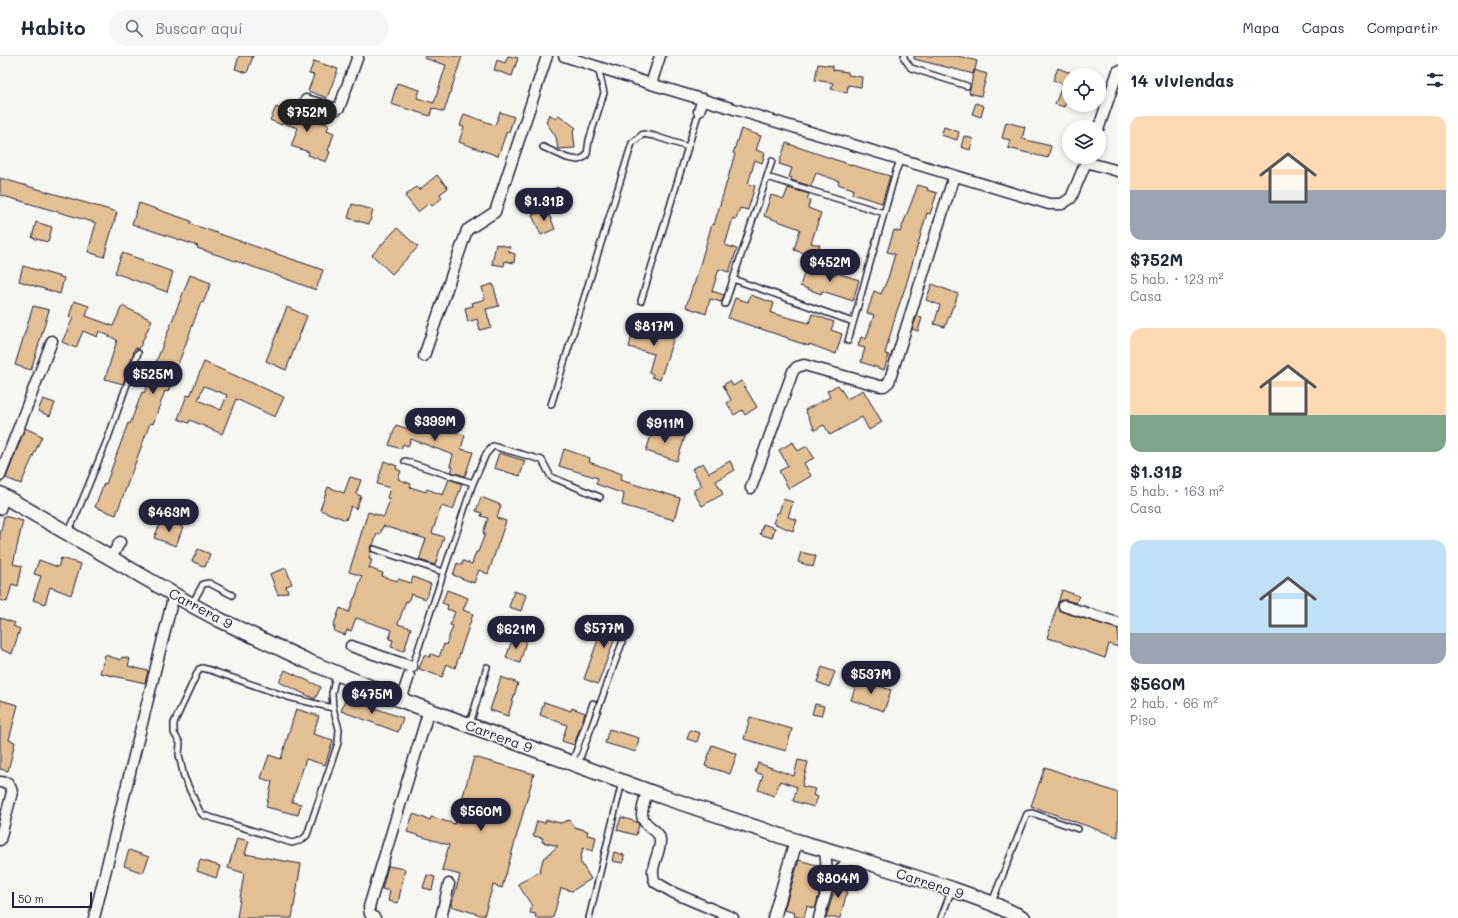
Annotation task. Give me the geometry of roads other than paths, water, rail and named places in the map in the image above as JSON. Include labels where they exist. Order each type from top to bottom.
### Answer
[{"type":"main road","name":"Carrera 9","points":[[1,500],[68,532],[220,620],[336,674],[401,700],[647,791],[796,841],[851,857],[991,903],[1023,918]]},
{"type":"street","points":[[306,100],[337,109],[339,108],[358,56]]},
{"type":"street","points":[[424,356],[467,230],[495,212],[546,56]]},
{"type":"street","points":[[564,56],[651,84],[1049,204],[1062,204],[1071,198],[1085,164]]},
{"type":"street","points":[[651,84],[660,56]]},
{"type":"street","points":[[1100,120],[1118,71]]},
{"type":"street","points":[[699,111],[703,99]]},
{"type":"street","points":[[1098,164],[1118,171]]},
{"type":"street","points":[[751,488],[793,371],[797,367],[804,365],[880,386],[884,386],[889,382],[954,176]]},
{"type":"street","points":[[0,476],[52,341]]},
{"type":"street","points":[[111,558],[120,542]]},
{"type":"street","points":[[94,918],[174,594]]},
{"type":"street","points":[[1064,606],[1118,623]]},
{"type":"street","points":[[351,646],[411,672],[401,700]]},
{"type":"street","points":[[375,918],[370,914],[369,907],[428,710]]},
{"type":"street","points":[[0,782],[8,783],[12,792],[0,840]]},
{"type":"street","points":[[647,791],[642,816],[645,822],[659,834],[660,840],[652,872],[655,882],[674,893],[733,918]]},
{"type":"street","points":[[774,918],[796,841]]},
{"type":"street","points":[[825,850],[827,871],[831,875]]},
{"type":"street","points":[[831,875],[837,874],[851,857]]},
{"type":"street","points":[[819,918],[831,875]]},
{"type":"street","points":[[441,918],[449,884]]},
{"type":"lane","points":[[904,56],[911,68],[967,86]]},
{"type":"lane","points":[[544,148],[567,158],[578,160],[585,157],[587,154],[589,140],[604,93],[598,67]]},
{"type":"lane","points":[[641,301],[699,111]]},
{"type":"lane","points":[[551,405],[632,143],[643,134],[688,147]]},
{"type":"lane","points":[[848,341],[896,171],[901,159]]},
{"type":"lane","points":[[725,304],[772,161]]},
{"type":"lane","points":[[767,177],[884,214]]},
{"type":"lane","points":[[733,279],[853,322]]},
{"type":"lane","points":[[68,532],[108,438],[138,353]]},
{"type":"lane","points":[[411,672],[473,483],[486,454],[493,446],[542,460],[551,477],[600,497]]},
{"type":"lane","points":[[405,461],[473,483]]},
{"type":"lane","points":[[374,549],[443,572]]},
{"type":"lane","points":[[192,605],[202,584],[209,583],[232,595]]},
{"type":"lane","points":[[575,764],[622,643]]},
{"type":"lane","points":[[469,725],[487,667]]},
{"type":"lane","points":[[333,708],[288,697],[210,670],[202,668],[199,669],[174,723],[174,733],[180,743],[179,755],[184,777],[199,810],[203,815],[292,843],[302,840],[307,835],[338,743],[339,729],[333,708],[332,693],[336,674]]},
{"type":"lane","points":[[575,764],[593,703]]},
{"type":"lane","points":[[589,918],[623,781]]},
{"type":"lane","points":[[991,903],[1026,814],[1032,813],[1078,829]]},
{"type":"lane","points":[[941,918],[952,890]]}]
